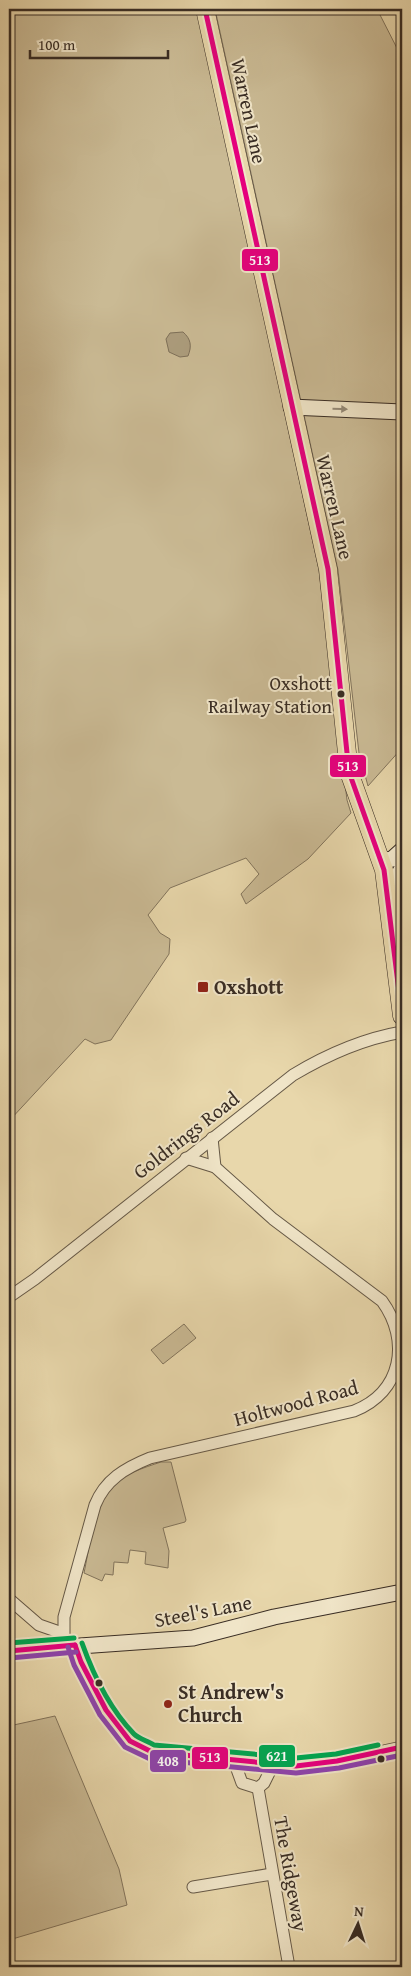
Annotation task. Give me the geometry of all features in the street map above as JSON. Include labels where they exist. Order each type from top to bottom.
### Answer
[{"type":"main road","name":"Warren Lane","points":[[205,9],[328,569],[350,777],[381,861],[388,894],[402,1016]]},
{"type":"street","points":[[291,406],[402,412]]},
{"type":"street","points":[[381,861],[392,859],[402,850]]},
{"type":"street","points":[[388,894],[392,882],[402,868]]},
{"type":"street","name":"Goldrings Road","points":[[9,1297],[35,1279],[293,1075],[316,1061],[354,1044],[402,1032]]},
{"type":"street","points":[[212,1138],[215,1167]]},
{"type":"street","name":"Holtwood Road","points":[[67,1641],[64,1617],[95,1505],[100,1493],[121,1472],[150,1458],[354,1411],[380,1397],[393,1382],[401,1351],[399,1326],[392,1311],[370,1290],[247,1198],[215,1167],[186,1158]]},
{"type":"street","name":"Steel's Lane","points":[[9,1651],[67,1641],[171,1641],[193,1638],[283,1615],[402,1592]]},
{"type":"street","points":[[9,1600],[39,1625],[67,1641],[81,1662],[106,1710],[130,1741],[152,1752],[273,1765],[319,1764],[402,1747]]},
{"type":"street","points":[[234,1762],[242,1783],[258,1788],[269,1776],[273,1765]]},
{"type":"street","name":"The Ridgeway","points":[[258,1788],[288,1967]]},
{"type":"street","points":[[192,1887],[272,1874]]},
{"type":"shaded area","points":[[9,9],[197,9],[319,570],[347,800],[351,813],[308,859],[246,904],[241,894],[259,874],[246,858],[170,888],[148,915],[160,933],[170,939],[169,954],[111,1040],[95,1044],[85,1039],[9,1121]]},
{"type":"shaded area","points":[[215,9],[377,9],[402,58],[402,748],[368,786],[359,753],[338,570]]},
{"type":"shaded area","points":[[183,332],[188,337],[190,349],[188,356],[180,357],[169,352],[166,339],[170,333]]},
{"type":"shaded area","points":[[184,1324],[196,1338],[163,1364],[151,1350]]},
{"type":"shaded area","points":[[161,1462],[171,1462],[186,1520],[185,1522],[163,1528],[169,1551],[168,1568],[145,1564],[146,1552],[130,1550],[128,1563],[114,1562],[113,1575],[105,1574],[102,1581],[84,1573],[96,1517],[104,1496],[121,1479]]},
{"type":"shaded area","points":[[55,1716],[119,1869],[127,1905],[9,1940],[9,1726]]},
{"type":"transit line","name":"513","points":[[205,9],[328,569],[349,772],[384,870],[402,1016]]},
{"type":"transit line","name":"621","points":[[9,1643],[74,1638]]},
{"type":"transit line","name":"621","points":[[82,1643],[91,1667],[117,1714],[134,1734],[154,1745],[296,1758],[336,1754],[378,1745]]},
{"type":"transit line","name":"513","points":[[75,1645],[81,1662],[106,1710],[130,1741],[152,1752],[296,1766],[337,1761],[402,1747]]},
{"type":"transit line","name":"513","points":[[9,1651],[75,1645]]},
{"type":"transit line","name":"408","points":[[68,1647],[74,1665],[100,1715],[125,1747],[150,1759],[296,1773],[339,1768],[402,1755]]},
{"type":"transit line","name":"408","points":[[10,1658],[76,1652]]},
{"type":"place","name":"Oxshott Railway Station","points":[[341,694]]},
{"type":"place","name":"Oxshott","points":[[203,987]]},
{"type":"place","name":"St Andrew's Church","points":[[168,1704]]}]
